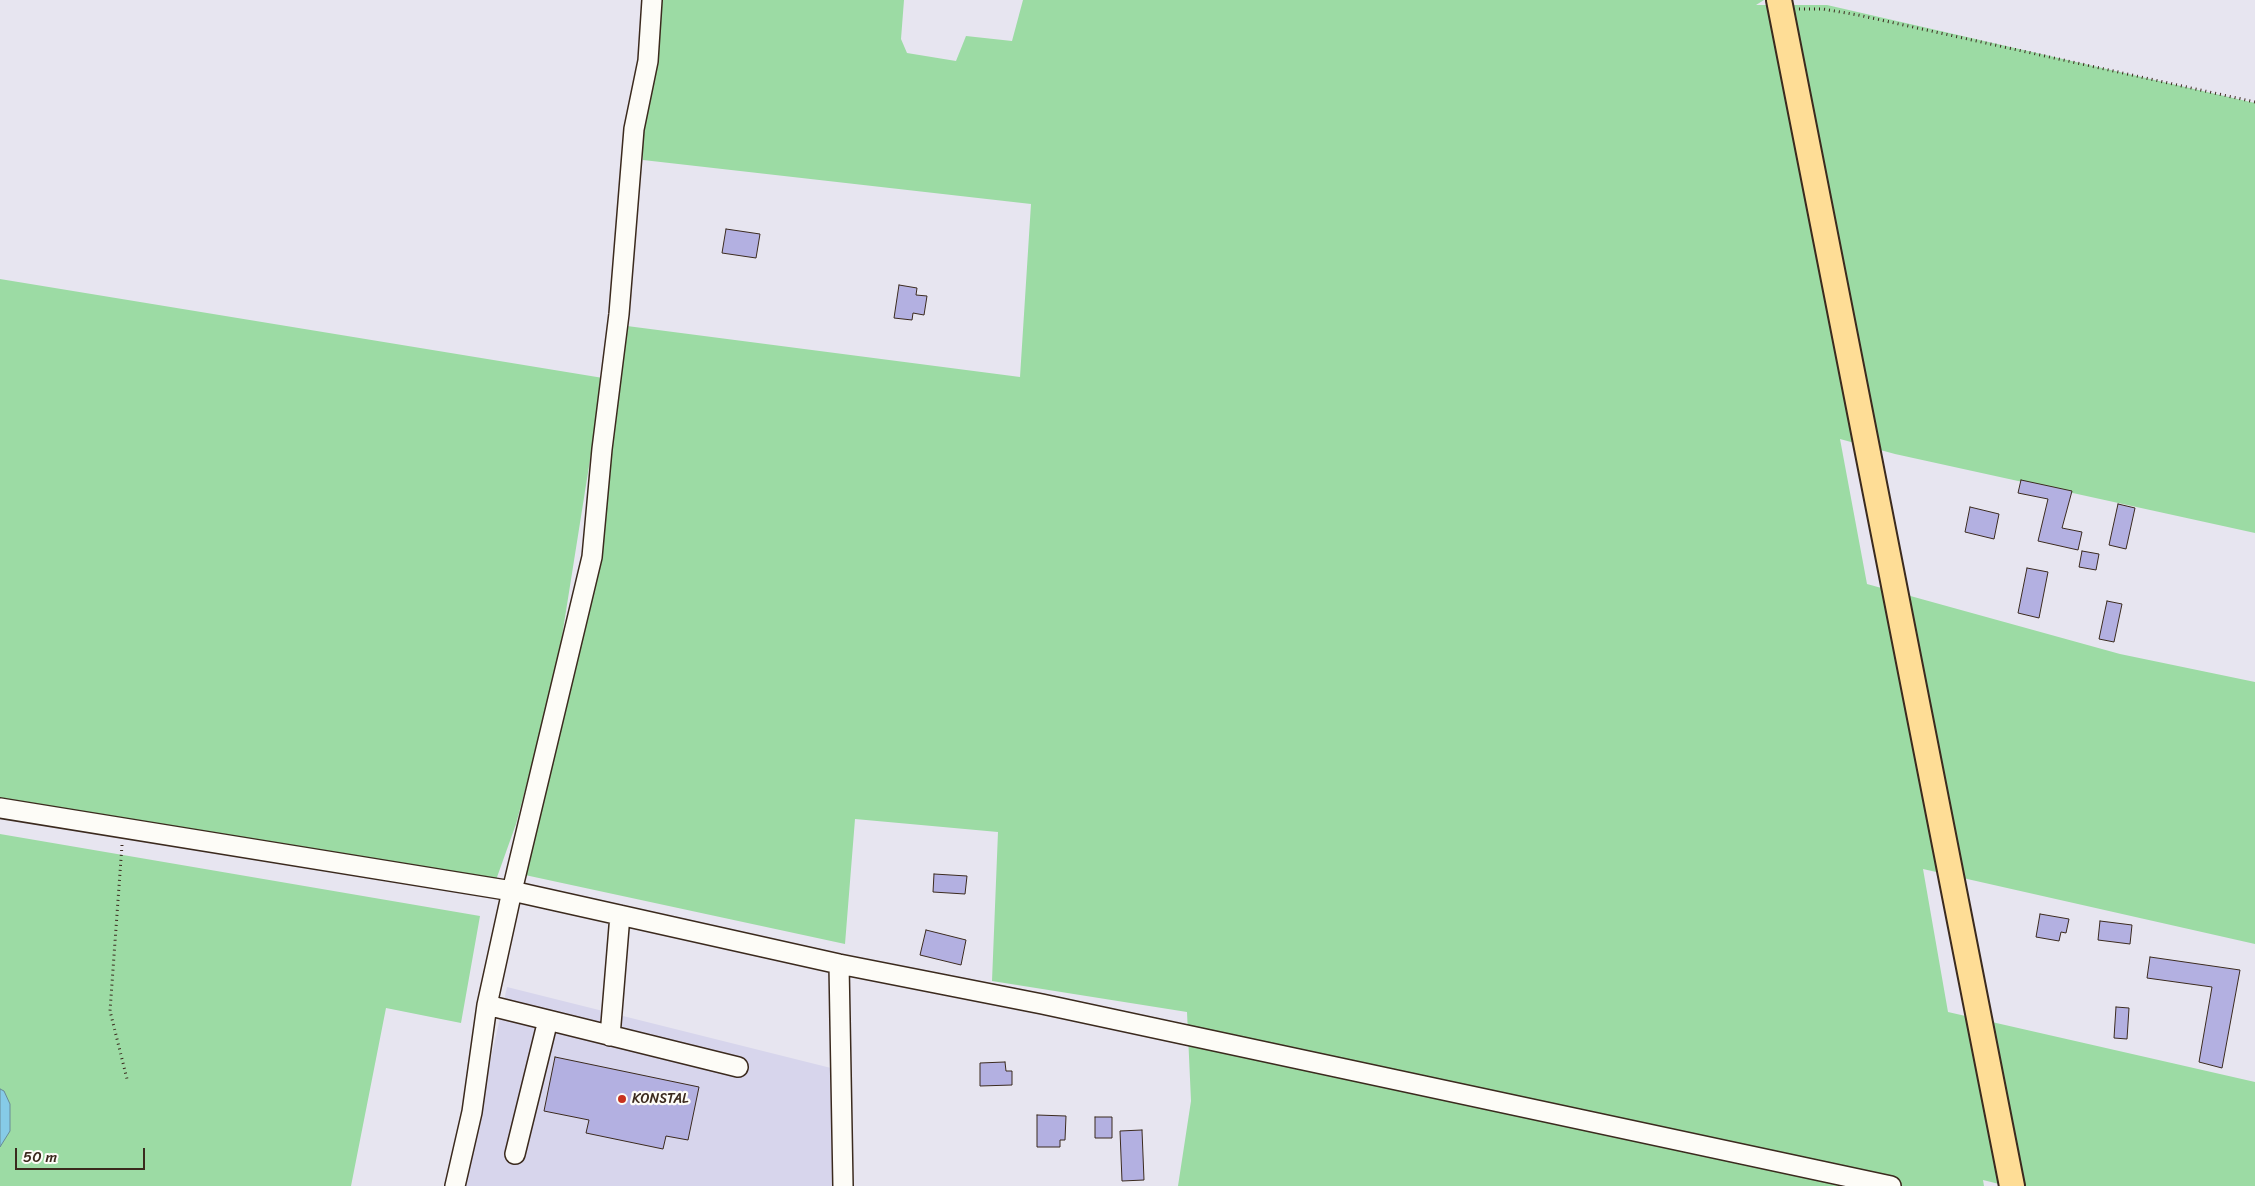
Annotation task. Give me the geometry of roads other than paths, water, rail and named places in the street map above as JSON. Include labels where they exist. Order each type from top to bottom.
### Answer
[{"type":"main road","points":[[1780,5],[2012,1186]]},
{"type":"street","points":[[455,1186],[472,1112],[488,1005],[512,891],[592,557],[602,449],[619,314],[634,129],[648,61],[652,0]]},
{"type":"street","points":[[0,808],[123,830],[512,891],[838,964],[1052,1006],[1891,1186]]},
{"type":"street","points":[[610,1036],[620,915]]},
{"type":"street","points":[[838,964],[844,1186]]},
{"type":"street","points":[[488,1005],[738,1067]]},
{"type":"street","points":[[515,1154],[548,1020]]},
{"type":"water","points":[[0,1089],[4,1091],[10,1104],[10,1131],[0,1147]]},
{"type":"place","name":"KONSTAL","points":[[622,1099]]}]
